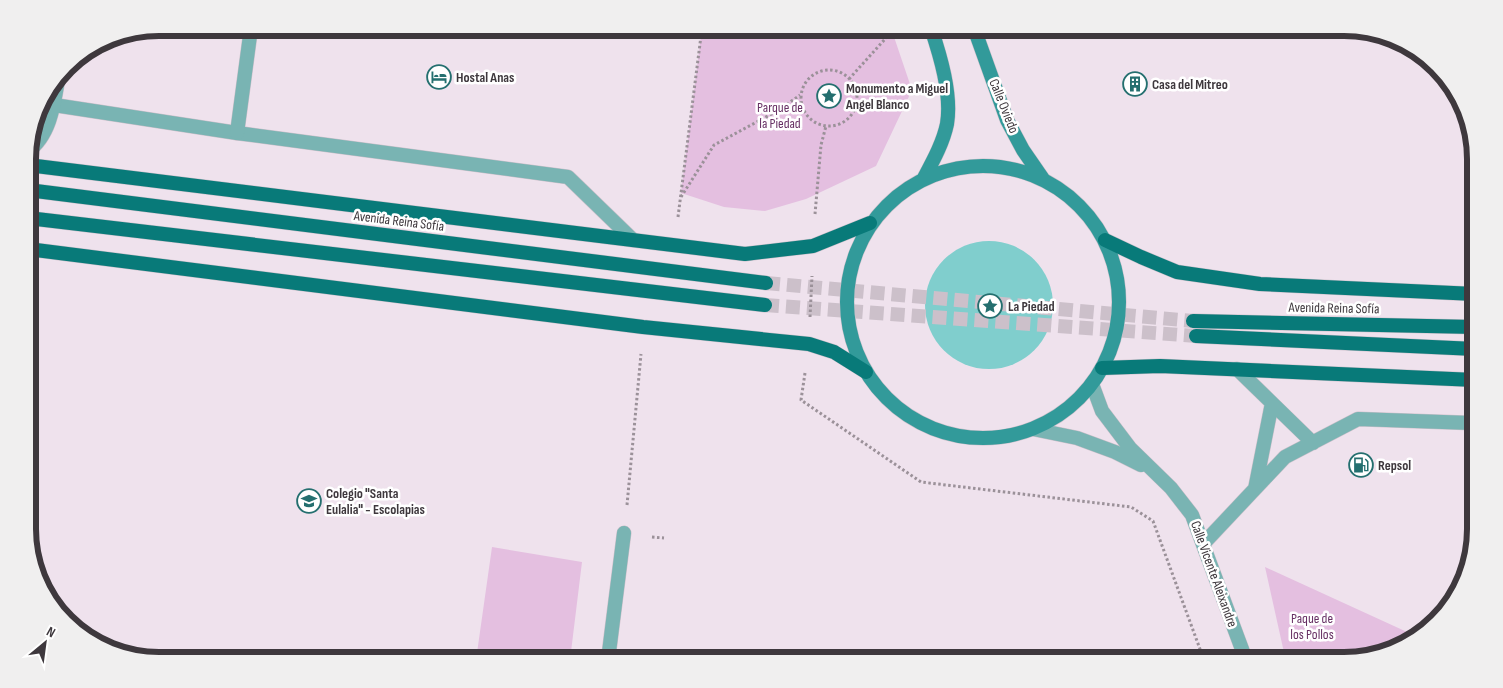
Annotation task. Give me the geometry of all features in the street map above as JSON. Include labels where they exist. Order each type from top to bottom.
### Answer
[{"type":"highway","points":[[37,166],[745,254],[813,246],[870,223]]},
{"type":"highway","name":"Avenida Reina Sofía","points":[[37,191],[766,283]]},
{"type":"highway","points":[[37,219],[765,304]]},
{"type":"highway","points":[[1105,240],[1141,258],[1178,272],[1260,284],[1467,294]]},
{"type":"highway","points":[[37,250],[644,327],[809,344],[834,352],[866,372]]},
{"type":"highway","name":"Avenida Reina Sofía","points":[[1193,321],[1467,327]]},
{"type":"highway","points":[[1196,336],[1467,349]]},
{"type":"highway","points":[[1102,368],[1160,366],[1467,380]]},
{"type":"main road","points":[[924,178],[938,151],[947,123],[947,93],[941,60],[934,36]]},
{"type":"main road","name":"Calle Oviedo","points":[[977,36],[1007,120],[1023,150],[1043,179]]},
{"type":"main road","points":[[963,167],[1004,167],[1043,179],[1068,195],[1089,216],[1105,240],[1116,271],[1120,304],[1115,337],[1102,368],[1092,384],[1065,411],[1033,429],[996,438],[957,435],[921,423],[890,401],[866,372],[850,335],[846,296],[853,258],[870,223],[894,198],[924,178],[963,167]]},
{"type":"street","points":[[237,133],[250,37]]},
{"type":"street","points":[[50,104],[237,133],[568,177],[633,240]]},
{"type":"street","points":[[37,142],[45,130],[46,111]]},
{"type":"street","points":[[1237,369],[1313,443]]},
{"type":"street","name":"Calle Vicente Aleixandre","points":[[1092,384],[1102,411],[1130,448],[1171,488],[1192,515],[1243,651]]},
{"type":"street","points":[[1255,489],[1272,403]]},
{"type":"street","points":[[1204,543],[1286,457],[1358,420],[1467,423]]},
{"type":"street","name":"Calle Vicente Aleixandre","points":[[1033,429],[1077,438],[1115,452],[1153,471]]},
{"type":"street","points":[[609,652],[624,533]]},
{"type":"path","points":[[849,79],[887,36]]},
{"type":"path","points":[[674,245],[701,37]]},
{"type":"path","points":[[820,70],[830,70],[840,72],[849,79],[855,86],[856,106],[844,122],[826,126],[816,123],[809,118],[801,104],[800,94],[803,85],[809,77],[820,70]]},
{"type":"path","points":[[680,199],[714,145],[779,110],[800,94]]},
{"type":"path","points":[[819,171],[821,145],[826,126]]},
{"type":"path","points":[[644,327],[624,533],[664,538]]},
{"type":"path","points":[[921,482],[1131,507],[1154,521],[1201,651]]},
{"type":"green space","name":"Parque de la Piedad","points":[[894,36],[912,90],[876,166],[806,199],[765,211],[724,207],[681,193],[701,37]]},
{"type":"green space","points":[[492,547],[582,562],[571,652],[477,652]]},
{"type":"green space","name":"Paque de los Pollos","points":[[1265,567],[1409,633],[1383,645],[1352,651],[1284,651]]},
{"type":"water","points":[[989,241],[1013,246],[1034,260],[1048,281],[1053,305],[1048,329],[1034,350],[1013,364],[989,369],[965,364],[944,350],[930,329],[925,305],[930,281],[944,260],[965,246]]},
{"type":"tunnel","points":[[766,283],[1193,321]]},
{"type":"tunnel","points":[[765,305],[1196,336]]},
{"type":"place","name":"Hostal Anas","points":[[439,77]]},
{"type":"place","name":"Casa del Mitreo","points":[[1135,84]]},
{"type":"place","name":"Monumento a Miguel Angel Blanco","points":[[829,96]]},
{"type":"place","name":"La Piedad","points":[[990,306]]},
{"type":"place","name":"Repsol","points":[[1361,465]]},
{"type":"place","name":"Colegio \"Santa Eulalia\" - Escolapias","points":[[309,501]]}]
